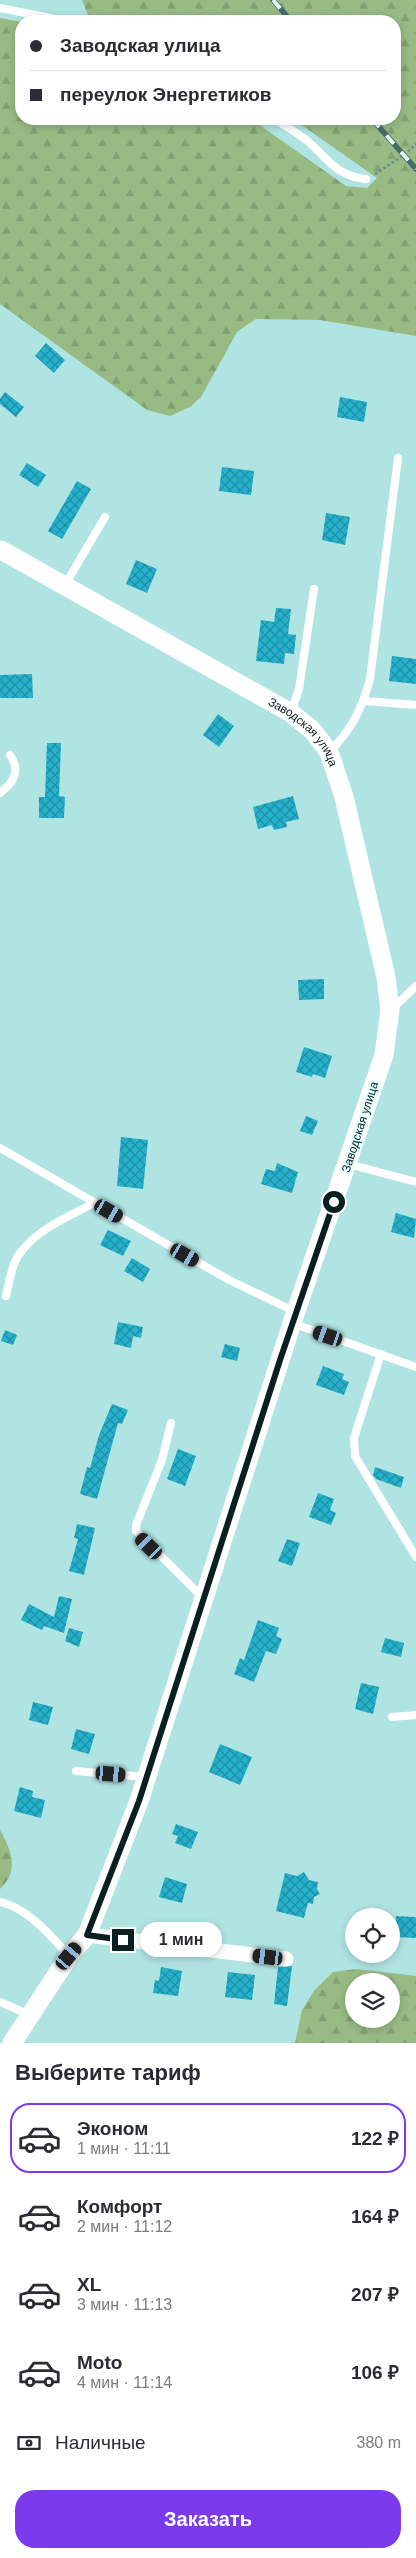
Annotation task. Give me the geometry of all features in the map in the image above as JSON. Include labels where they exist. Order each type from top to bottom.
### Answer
[{"type":"street","name":"Заводская улица","points":[[0,549],[64,587],[291,713],[312,730],[329,752],[346,807],[386,977],[390,1010],[384,1055],[294,1318],[146,1777],[87,1935],[69,1956],[12,2043]]},
{"type":"street","points":[[87,1935],[286,1959]]},
{"type":"lane","points":[[0,8],[35,15]]},
{"type":"lane","points":[[284,125],[309,143],[336,169],[351,177],[366,180]]},
{"type":"lane","points":[[329,752],[345,736],[364,701],[370,679],[398,458]]},
{"type":"lane","points":[[64,587],[105,516]]},
{"type":"lane","points":[[291,713],[299,688],[314,589]]},
{"type":"lane","points":[[364,701],[416,705]]},
{"type":"lane","points":[[0,793],[10,784],[16,774],[16,764],[10,755]]},
{"type":"lane","points":[[390,1010],[416,986]]},
{"type":"lane","points":[[0,1148],[294,1318],[416,1367]]},
{"type":"lane","points":[[348,1164],[416,1182]]},
{"type":"lane","points":[[6,1296],[14,1264],[26,1246],[38,1235],[94,1203]]},
{"type":"lane","points":[[381,1354],[354,1438],[355,1456],[416,1558]]},
{"type":"lane","points":[[171,1423],[162,1460],[136,1525],[136,1531],[203,1598]]},
{"type":"lane","points":[[392,1717],[416,1715]]},
{"type":"lane","points":[[76,1771],[146,1777]]},
{"type":"lane","points":[[0,1902],[23,1912],[42,1926],[69,1956]]},
{"type":"lane","points":[[0,2002],[30,2015]]},
{"type":"path","points":[[366,180],[404,155],[416,144]]},
{"type":"green space","points":[[82,0],[416,0],[416,336],[320,320],[256,319],[237,332],[201,397],[190,407],[170,416],[147,410],[0,304],[0,18],[15,21],[15,125],[260,125],[346,186],[367,188],[377,178],[302,125],[401,125],[401,15],[88,15]]},
{"type":"green space","points":[[0,1830],[10,1852],[12,1867],[10,1875],[0,1889]]},
{"type":"green space","points":[[357,1969],[391,1973],[345,1973],[345,2028],[400,2028],[400,1974],[416,1976],[416,2043],[295,2043],[302,2010],[314,1991],[333,1972]]},
{"type":"building","points":[[46,343],[65,360],[54,373],[35,356]]},
{"type":"building","points":[[5,392],[24,407],[16,417],[0,404],[0,399]]},
{"type":"building","points":[[340,397],[367,402],[364,422],[337,417]]},
{"type":"building","points":[[27,463],[46,475],[38,487],[19,475]]},
{"type":"building","points":[[222,467],[254,471],[251,495],[219,491]]},
{"type":"building","points":[[77,481],[91,489],[62,539],[48,531]]},
{"type":"building","points":[[326,513],[350,517],[345,545],[322,540]]},
{"type":"building","points":[[136,560],[157,569],[147,593],[126,584]]},
{"type":"building","points":[[276,608],[291,609],[288,634],[296,635],[294,654],[285,653],[284,664],[256,661],[261,620],[274,622]]},
{"type":"building","points":[[392,656],[416,659],[416,684],[389,681]]},
{"type":"building","points":[[32,674],[33,698],[0,698],[0,675]]},
{"type":"building","points":[[218,714],[234,726],[219,747],[203,735]]},
{"type":"building","points":[[47,743],[61,743],[59,796],[65,797],[64,818],[39,818],[39,797],[45,797]]},
{"type":"building","points":[[293,796],[299,819],[286,822],[287,827],[274,830],[272,825],[258,829],[253,807]]},
{"type":"building","points":[[324,979],[324,999],[299,1000],[298,980]]},
{"type":"building","points":[[304,1047],[332,1056],[325,1078],[313,1074],[312,1077],[296,1072]]},
{"type":"building","points":[[306,1116],[318,1121],[312,1135],[300,1131]]},
{"type":"building","points":[[121,1137],[148,1140],[143,1189],[117,1186]]},
{"type":"building","points":[[277,1163],[298,1172],[292,1193],[261,1184],[266,1169],[275,1171]]},
{"type":"building","points":[[396,1213],[416,1219],[414,1238],[391,1232]]},
{"type":"building","points":[[108,1230],[131,1241],[123,1256],[100,1245]]},
{"type":"building","points":[[132,1258],[150,1269],[143,1282],[124,1271]]},
{"type":"building","points":[[118,1322],[143,1327],[141,1338],[133,1336],[131,1348],[114,1344]]},
{"type":"building","points":[[5,1330],[17,1335],[13,1345],[1,1341]]},
{"type":"building","points":[[225,1344],[240,1348],[237,1361],[221,1357]]},
{"type":"building","points":[[323,1366],[344,1374],[342,1379],[349,1382],[344,1395],[316,1385]]},
{"type":"building","points":[[112,1404],[128,1410],[122,1424],[118,1423],[97,1499],[80,1494],[87,1467],[90,1468],[99,1435]]},
{"type":"building","points":[[178,1449],[196,1456],[185,1486],[167,1479]]},
{"type":"building","points":[[375,1467],[404,1477],[401,1488],[376,1479],[373,1475]]},
{"type":"building","points":[[318,1493],[334,1499],[330,1510],[336,1513],[331,1525],[309,1517]]},
{"type":"building","points":[[77,1524],[95,1528],[84,1575],[69,1571],[78,1539],[74,1538]]},
{"type":"building","points":[[287,1539],[300,1543],[292,1566],[278,1561]]},
{"type":"building","points":[[59,1596],[72,1599],[64,1633],[44,1626],[42,1630],[21,1620],[29,1604],[54,1617]]},
{"type":"building","points":[[258,1620],[279,1628],[276,1636],[282,1639],[276,1654],[266,1651],[254,1682],[234,1674],[240,1658],[244,1660]]},
{"type":"building","points":[[69,1628],[83,1632],[79,1647],[65,1641]]},
{"type":"building","points":[[385,1638],[404,1643],[401,1657],[381,1652]]},
{"type":"building","points":[[361,1683],[379,1687],[373,1714],[355,1709]]},
{"type":"building","points":[[33,1702],[53,1707],[48,1725],[29,1720]]},
{"type":"building","points":[[76,1729],[95,1734],[89,1754],[71,1749]]},
{"type":"building","points":[[220,1744],[252,1757],[240,1785],[209,1772]]},
{"type":"building","points":[[20,1787],[33,1791],[32,1797],[45,1800],[41,1818],[14,1811]]},
{"type":"building","points":[[176,1824],[198,1832],[191,1849],[175,1843],[178,1836],[172,1834]]},
{"type":"building","points":[[304,1872],[309,1880],[318,1882],[317,1889],[320,1894],[314,1897],[313,1904],[308,1903],[304,1918],[276,1911],[285,1873],[297,1876]]},
{"type":"building","points":[[165,1877],[187,1884],[182,1903],[159,1897]]},
{"type":"building","points":[[400,1916],[416,1917],[416,1938],[400,1937]]},
{"type":"building","points":[[292,1966],[287,2006],[274,2004],[278,1967]]},
{"type":"building","points":[[161,1967],[182,1971],[178,1996],[153,1993],[155,1980],[159,1981]]},
{"type":"building","points":[[228,1972],[255,1975],[252,2000],[225,1997]]},
{"type":"railway","points":[[273,0],[286,15]]},
{"type":"railway","points":[[377,125],[416,169]]},
{"type":"route","points":[[123,1940],[87,1935],[139,1801],[280,1360],[334,1202]]}]
